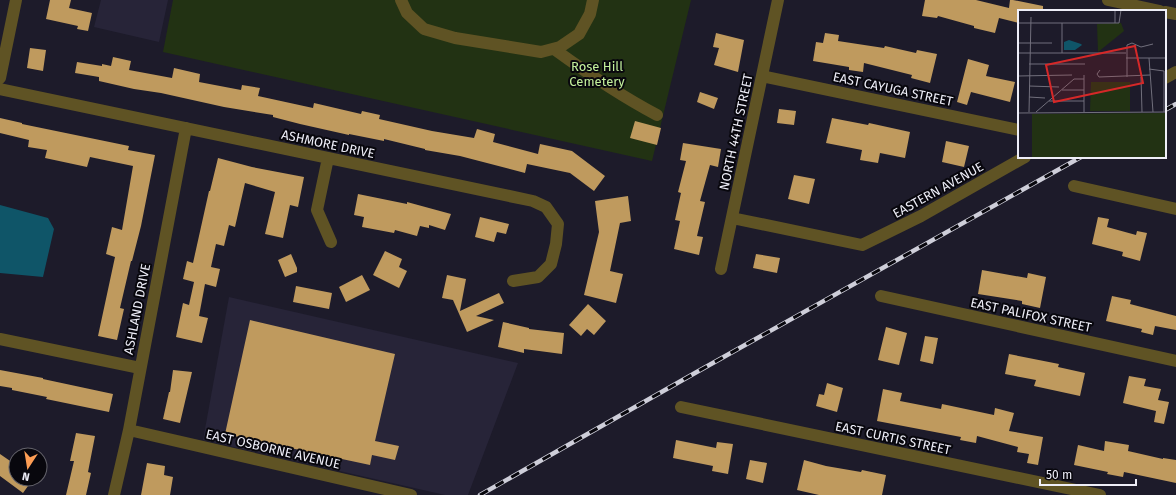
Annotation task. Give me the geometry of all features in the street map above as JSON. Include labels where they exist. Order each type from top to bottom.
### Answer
[{"type":"street","points":[[0,78],[16,0]]},
{"type":"street","points":[[401,0],[408,13],[424,29],[455,38],[541,52],[560,47],[580,34],[590,14],[593,0]]},
{"type":"street","name":"NORTH 44TH STREET","points":[[721,269],[778,0]]},
{"type":"street","points":[[1108,0],[1155,10]]},
{"type":"street","points":[[1166,12],[1176,14]]},
{"type":"street","points":[[554,49],[591,76],[657,115]]},
{"type":"street","points":[[1166,77],[1176,72]]},
{"type":"street","name":"EAST CAYUGA STREET","points":[[762,76],[1018,130]]},
{"type":"street","name":"ASHMORE DRIVE","points":[[0,89],[533,201],[546,207],[558,224],[556,244],[551,264],[538,277],[513,281]]},
{"type":"street","name":"ASHLAND DRIVE","points":[[114,495],[128,430],[186,128]]},
{"type":"street","points":[[328,158],[317,210],[330,242]]},
{"type":"street","name":"EASTERN AVENUE","points":[[732,218],[862,245],[921,216],[1024,158]]},
{"type":"street","points":[[1074,186],[1176,209]]},
{"type":"street","name":"EAST PALIFOX STREET","points":[[881,296],[1176,361]]},
{"type":"street","points":[[0,339],[140,368]]},
{"type":"street","name":"EAST CURTIS STREET","points":[[681,408],[1100,495]]},
{"type":"street","name":"EAST OSBORNE AVENUE","points":[[128,430],[411,495]]},
{"type":"shaded area","points":[[101,0],[168,0],[159,42],[94,27]]},
{"type":"shaded area","points":[[229,297],[518,363],[468,495],[445,495],[203,440]]},
{"type":"green space","name":"Rose Hill Cemetery","points":[[173,0],[691,0],[652,161],[163,52]]},
{"type":"water","points":[[0,205],[48,218],[54,229],[43,277],[0,273]]},
{"type":"building","points":[[50,0],[71,0],[69,8],[92,13],[88,31],[77,29],[78,26],[46,19]]},
{"type":"building","points":[[925,0],[976,0],[1009,8],[1010,0],[1013,0],[1043,6],[1043,10],[1018,10],[1018,23],[999,18],[995,33],[974,28],[974,26],[938,16],[937,18],[922,16]]},
{"type":"building","points":[[716,33],[744,40],[738,72],[714,65],[719,48],[713,47]]},
{"type":"building","points":[[825,33],[839,35],[838,41],[884,48],[885,46],[916,53],[917,50],[937,54],[930,83],[911,78],[912,75],[864,63],[863,72],[849,70],[849,67],[813,61],[816,42],[823,43]]},
{"type":"building","points":[[30,48],[46,50],[43,71],[27,68]]},
{"type":"building","points":[[113,57],[131,61],[129,70],[172,78],[174,68],[200,74],[199,82],[241,90],[242,85],[260,88],[258,96],[313,108],[314,103],[361,114],[362,111],[380,115],[379,119],[432,131],[474,138],[477,129],[495,134],[493,142],[538,154],[540,144],[572,151],[605,176],[594,191],[570,173],[527,164],[525,173],[460,156],[425,150],[384,139],[384,141],[349,135],[300,124],[273,117],[273,115],[134,89],[99,81],[99,77],[75,73],[77,62],[111,66]]},
{"type":"building","points":[[968,59],[989,65],[986,76],[1015,82],[1010,102],[971,92],[967,105],[957,102]]},
{"type":"building","points":[[700,92],[718,98],[714,109],[697,102]]},
{"type":"building","points":[[779,109],[796,111],[794,125],[777,123]]},
{"type":"building","points":[[0,118],[129,146],[128,150],[155,155],[141,226],[120,308],[124,309],[117,340],[98,336],[115,257],[106,254],[112,227],[122,230],[133,166],[90,157],[87,167],[45,158],[47,150],[28,147],[29,140],[0,133]]},
{"type":"building","points":[[832,118],[868,125],[869,123],[910,132],[905,158],[880,153],[878,163],[860,160],[862,150],[826,143]]},
{"type":"building","points":[[635,121],[661,128],[657,145],[630,138]]},
{"type":"building","points":[[946,141],[969,146],[964,167],[942,162]]},
{"type":"building","points":[[683,143],[721,149],[718,167],[710,165],[700,201],[705,202],[697,236],[703,237],[699,255],[674,249],[680,221],[675,220],[681,193],[678,192],[686,161],[680,160]]},
{"type":"building","points":[[218,158],[252,167],[304,177],[298,207],[290,205],[283,238],[265,234],[275,192],[245,183],[235,227],[229,225],[224,246],[216,244],[211,267],[220,269],[216,287],[205,284],[199,316],[208,318],[202,343],[176,337],[183,303],[189,305],[194,282],[183,279],[187,261],[193,263]]},
{"type":"building","points":[[794,175],[815,179],[809,204],[788,199]]},
{"type":"building","points":[[358,194],[407,204],[407,202],[451,214],[445,230],[429,225],[429,228],[420,226],[417,236],[395,230],[394,233],[362,227],[364,217],[354,215]]},
{"type":"building","points":[[628,196],[631,221],[620,223],[610,271],[623,274],[616,303],[584,295],[599,232],[595,201]]},
{"type":"building","points":[[480,217],[509,224],[506,234],[497,232],[494,242],[475,237]]},
{"type":"building","points":[[1098,217],[1109,219],[1107,227],[1136,235],[1137,231],[1147,233],[1140,261],[1122,256],[1123,252],[1092,244]]},
{"type":"building","points":[[385,251],[402,259],[399,267],[407,271],[399,288],[373,275]]},
{"type":"building","points":[[291,254],[297,268],[297,272],[285,277],[278,260]]},
{"type":"building","points":[[756,254],[780,258],[777,273],[753,268]]},
{"type":"building","points":[[982,270],[1027,278],[1028,273],[1046,277],[1040,308],[1022,304],[1022,301],[978,294]]},
{"type":"building","points":[[362,275],[370,290],[346,302],[339,287]]},
{"type":"building","points":[[447,275],[466,279],[460,311],[499,293],[504,303],[476,316],[494,320],[467,332],[453,300],[442,298]]},
{"type":"building","points":[[296,286],[332,293],[329,309],[293,302]]},
{"type":"building","points":[[1112,296],[1131,300],[1130,304],[1176,316],[1176,330],[1155,326],[1153,335],[1141,332],[1142,329],[1106,321]]},
{"type":"building","points":[[588,304],[606,321],[594,335],[587,329],[581,336],[569,325]]},
{"type":"building","points":[[250,320],[395,354],[375,441],[399,446],[395,460],[372,455],[370,465],[225,434]]},
{"type":"building","points":[[503,322],[529,329],[564,333],[562,354],[524,349],[524,353],[498,347]]},
{"type":"building","points":[[886,327],[907,333],[899,365],[878,360]]},
{"type":"building","points":[[925,336],[938,338],[933,364],[920,361]]},
{"type":"building","points":[[1009,354],[1059,364],[1058,367],[1085,373],[1080,396],[1034,386],[1036,380],[1005,374]]},
{"type":"building","points":[[0,370],[113,394],[109,412],[46,399],[47,397],[0,386]]},
{"type":"building","points":[[173,370],[192,372],[180,423],[163,419],[170,392]]},
{"type":"building","points":[[1129,376],[1146,379],[1144,386],[1161,389],[1158,400],[1169,402],[1164,424],[1154,422],[1156,411],[1123,403]]},
{"type":"building","points":[[827,383],[843,388],[837,412],[816,406],[819,394],[824,395]]},
{"type":"building","points":[[883,389],[902,393],[900,401],[941,409],[942,404],[994,415],[995,408],[1014,413],[1009,431],[1043,437],[1038,465],[1027,463],[1029,454],[1017,452],[1018,447],[977,436],[976,443],[960,440],[961,437],[877,421]]},
{"type":"building","points":[[76,433],[95,436],[88,472],[91,473],[86,495],[66,495],[74,461],[70,461]]},
{"type":"building","points":[[676,440],[716,448],[717,442],[733,444],[728,474],[712,471],[713,466],[673,458]]},
{"type":"building","points":[[1105,441],[1129,445],[1128,451],[1163,459],[1176,460],[1176,483],[1124,472],[1123,477],[1107,474],[1108,472],[1074,465],[1078,445],[1104,451]]},
{"type":"building","points":[[0,454],[8,460],[8,482],[0,476]]},
{"type":"building","points":[[750,460],[767,463],[763,483],[746,479]]},
{"type":"building","points":[[804,460],[826,466],[861,472],[862,470],[886,475],[882,495],[819,495],[797,490]]},
{"type":"building","points":[[147,463],[165,466],[164,475],[173,477],[170,495],[141,495]]},
{"type":"building","points":[[15,487],[27,487],[23,493]]},
{"type":"railway","points":[[1166,109],[1176,104]]},
{"type":"railway","points":[[480,495],[1079,158]]}]
